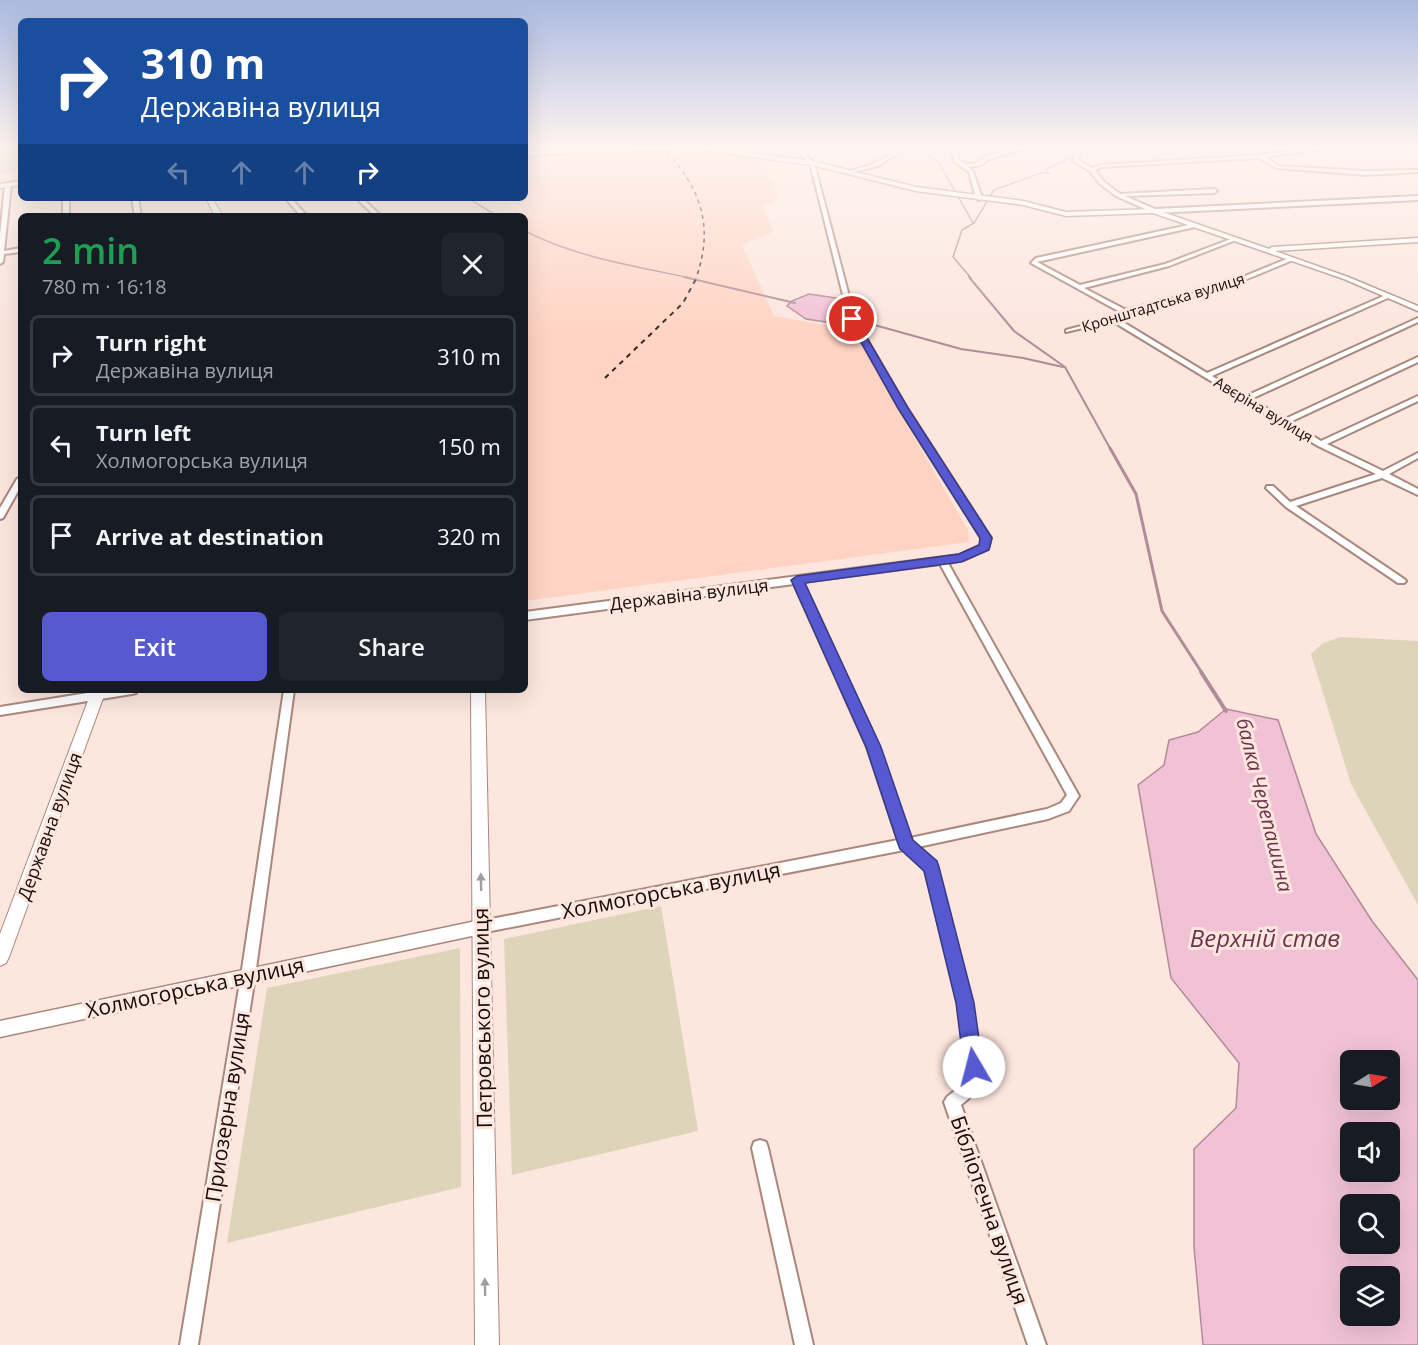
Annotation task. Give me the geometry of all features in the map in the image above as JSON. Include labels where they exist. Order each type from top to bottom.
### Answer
[{"type":"main road","name":"Державна вулиця","points":[[0,957],[98,693]]},
{"type":"main road","name":"Петровського вулиця","points":[[478,693],[487,1345]]},
{"type":"street","points":[[0,262],[5,210]]},
{"type":"street","name":"Державіна вулиця","points":[[528,616],[942,560],[975,553],[985,548],[986,538],[903,408],[852,319],[824,210]]},
{"type":"street","points":[[1051,210],[1069,214],[1179,210]]},
{"type":"street","points":[[1151,210],[1346,278],[1418,309]]},
{"type":"street","points":[[1125,312],[1034,263],[1036,260],[1193,226]]},
{"type":"street","name":"Кронштадтська вулиця","points":[[1079,287],[1167,265],[1233,240]]},
{"type":"street","points":[[1264,250],[1418,240]]},
{"type":"street","points":[[0,253],[18,250]]},
{"type":"street","name":"Кронштадтська вулиця","points":[[1068,331],[1113,319],[1125,312],[1218,289],[1291,259]]},
{"type":"street","points":[[1208,375],[1388,296]]},
{"type":"street","name":"Авєріна вулиця","points":[[1113,319],[1321,444],[1418,492]]},
{"type":"street","points":[[1245,399],[1418,320]]},
{"type":"street","points":[[1284,422],[1418,359]]},
{"type":"street","points":[[1321,444],[1418,398]]},
{"type":"street","points":[[1289,505],[1382,475],[1418,455]]},
{"type":"street","points":[[0,516],[18,485]]},
{"type":"street","points":[[1270,488],[1289,505],[1401,580]]},
{"type":"street","name":"Холмогорська вулиця","points":[[0,1029],[481,927],[906,844],[1048,814],[1065,807],[1073,796],[942,560]]},
{"type":"street","name":"Бібліотечна вулиця","points":[[797,580],[873,747],[906,844],[931,867],[965,1003],[974,1067],[970,1088],[952,1102],[1037,1345]]},
{"type":"street","points":[[0,711],[98,693]]},
{"type":"street","name":"Приозерна вулиця","points":[[189,1345],[248,976],[289,693]]},
{"type":"street","points":[[760,1148],[804,1345]]},
{"type":"shaded area","points":[[523,210],[764,210],[773,232],[742,245],[774,316],[855,330],[891,398],[968,530],[969,542],[528,601],[528,213],[520,213]]},
{"type":"shaded area","points":[[1341,637],[1418,641],[1418,905],[1351,784],[1311,654],[1323,643]]},
{"type":"shaded area","points":[[661,906],[698,1131],[512,1175],[504,939]]},
{"type":"shaded area","points":[[460,948],[461,1187],[227,1243],[267,988]]},
{"type":"water","points":[[809,294],[836,298],[846,325],[806,319],[787,306],[792,301]]},
{"type":"water","name":"Верхній став","points":[[1226,709],[1278,720],[1316,834],[1372,921],[1418,980],[1418,1345],[1203,1345],[1194,1247],[1194,1149],[1236,1108],[1239,1063],[1171,978],[1138,785],[1164,765],[1169,740],[1198,732]]},
{"type":"waterway","points":[[487,210],[492,213]]},
{"type":"waterway","points":[[966,210],[973,223]]},
{"type":"waterway","name":"балка Черепашина","points":[[971,278],[953,257],[962,230],[974,223],[982,210]]},
{"type":"waterway","points":[[528,232],[564,248],[585,254],[690,278]]},
{"type":"waterway","points":[[684,277],[795,303]]},
{"type":"waterway","name":"балка Черепашина","points":[[969,277],[1014,331],[1065,367],[1111,450]]},
{"type":"waterway","points":[[842,316],[961,349],[1023,358],[1063,367]]},
{"type":"waterway","name":"балка Черепашина","points":[[1110,448],[1136,494],[1162,611],[1202,673]]},
{"type":"waterway","name":"балка Черепашина","points":[[1201,672],[1226,711]]},
{"type":"railway","points":[[696,278],[702,259],[704,241],[704,224],[701,210]]},
{"type":"railway","points":[[605,378],[683,303],[697,277]]},
{"type":"route","points":[[852,319],[903,408],[986,538],[985,548],[961,558],[797,580],[873,747],[906,844],[931,867],[965,1003],[974,1067]]}]
